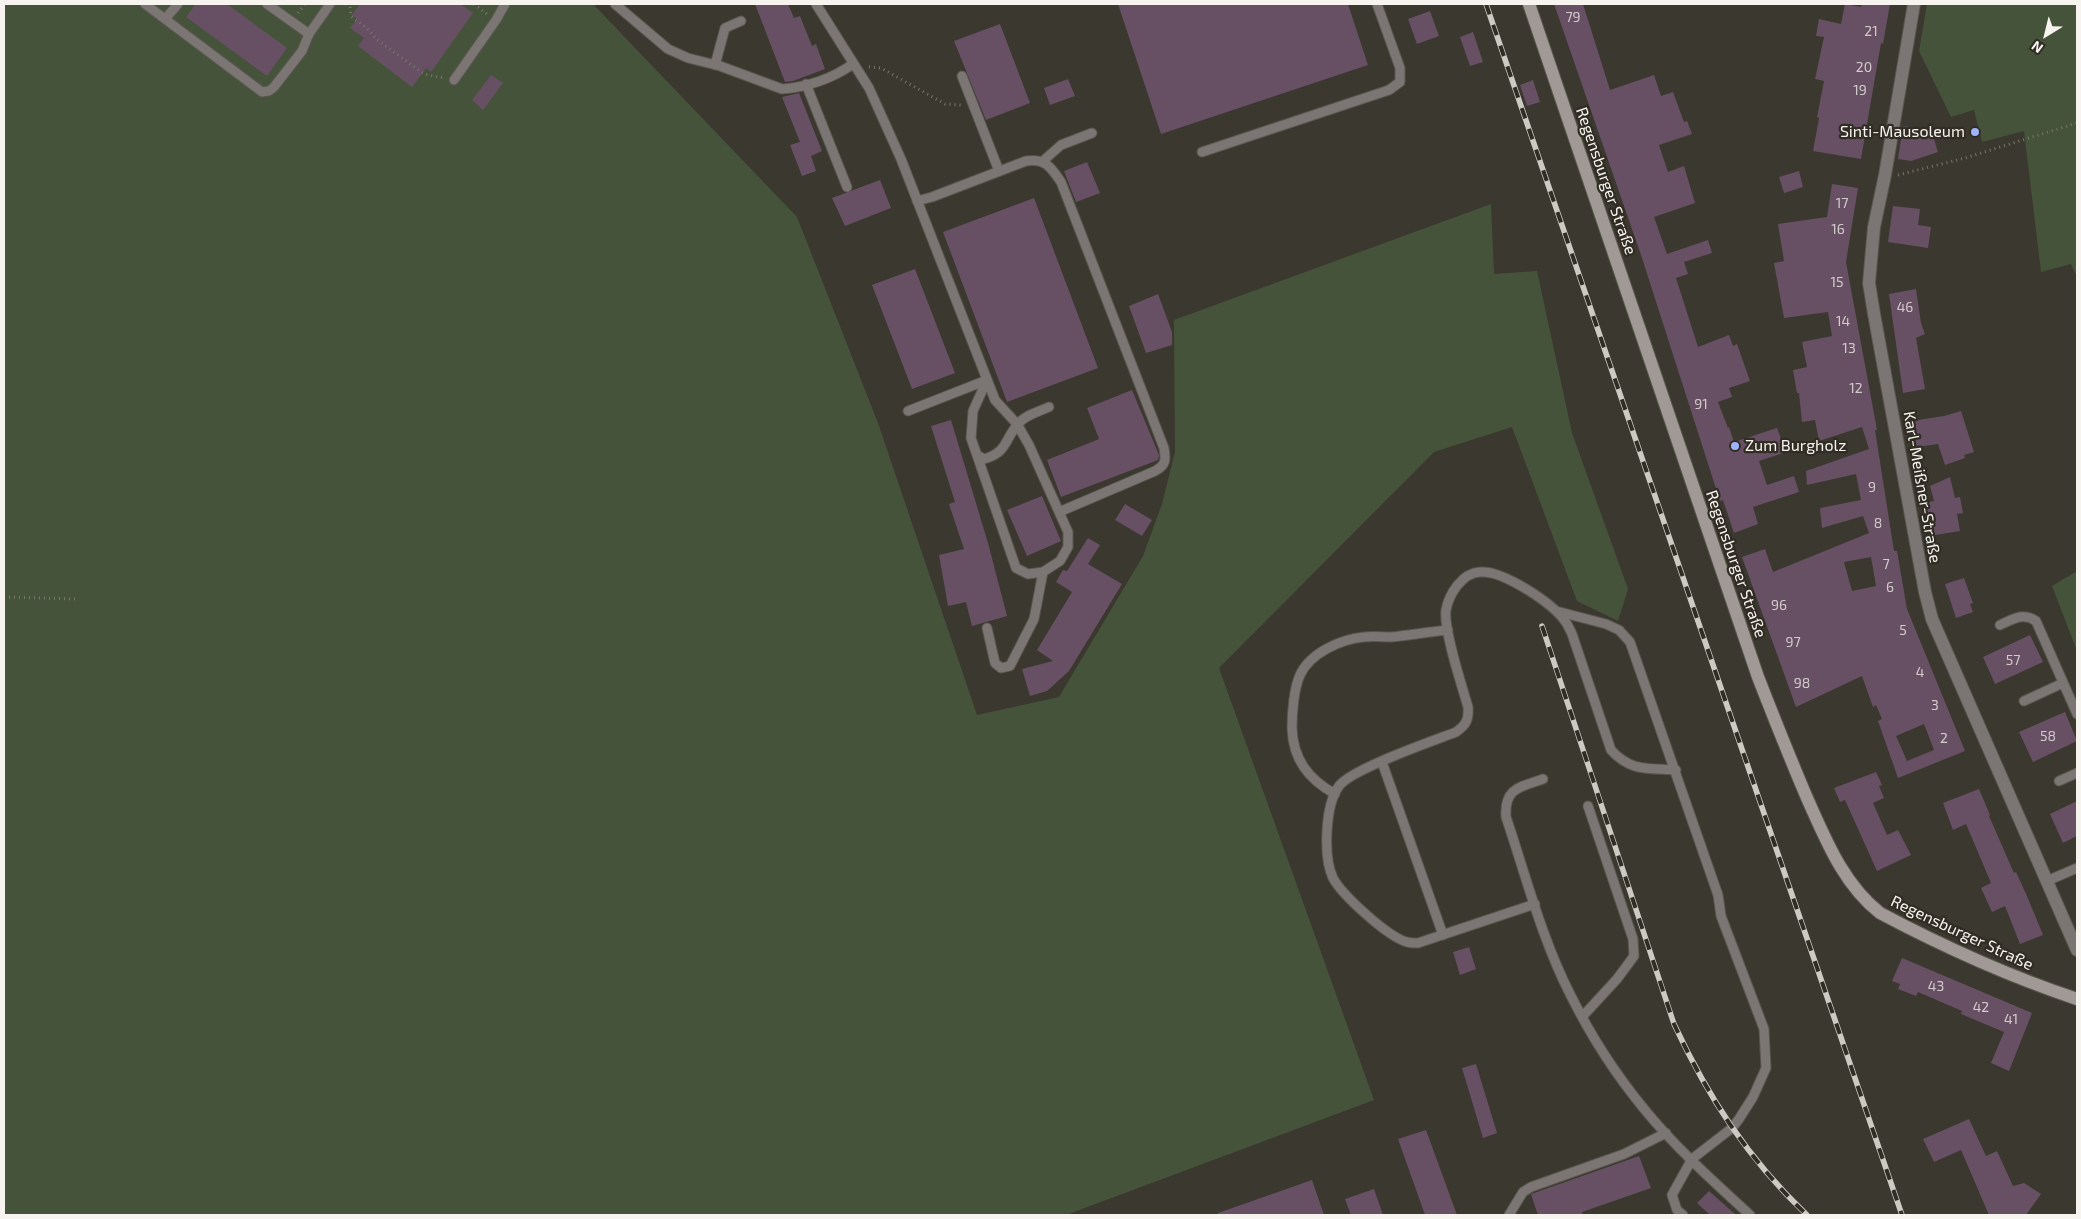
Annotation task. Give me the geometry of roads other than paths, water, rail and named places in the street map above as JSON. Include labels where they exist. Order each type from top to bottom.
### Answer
[{"type":"main road","name":"Regensburger Straße","points":[[1529,4],[1758,677],[1791,761],[1840,867],[1865,902],[1880,913],[1977,961],[2037,986],[2077,999]]},
{"type":"street","name":"Karl-Meißner-Straße","points":[[1914,4],[1885,175],[1874,226],[1869,283],[1925,592],[1932,619],[2077,950]]},
{"type":"lane","points":[[145,4],[262,92],[270,92],[302,51],[309,34],[330,4]]},
{"type":"lane","points":[[165,19],[178,4]]},
{"type":"lane","points":[[267,4],[309,34]]},
{"type":"lane","points":[[454,80],[505,4]]},
{"type":"lane","points":[[615,4],[668,48],[688,58],[715,65],[782,88],[806,84],[839,74],[855,66]]},
{"type":"lane","points":[[816,4],[869,88],[897,150],[995,400],[1017,424],[1029,445],[1068,532],[1068,547],[1060,561],[1043,572],[1028,574],[1016,568],[971,438],[973,411],[987,380]]},
{"type":"lane","points":[[1202,152],[1389,90],[1400,82],[1400,68],[1377,4]]},
{"type":"lane","points":[[715,65],[725,28],[741,21]]},
{"type":"lane","points":[[962,76],[999,171]]},
{"type":"lane","points":[[806,84],[847,188]]},
{"type":"lane","points":[[1043,161],[1061,145],[1092,133]]},
{"type":"lane","points":[[917,201],[1026,160],[1036,159],[1043,161],[1052,168],[1061,182],[1164,448],[1166,460],[1163,466],[1155,471],[1059,512]]},
{"type":"lane","points":[[908,411],[987,380]]},
{"type":"lane","points":[[977,455],[984,459],[996,456],[1017,424],[1026,416],[1049,407]]},
{"type":"lane","points":[[987,628],[996,663],[1001,668],[1010,666],[1034,619],[1043,572]]},
{"type":"lane","points":[[1535,904],[1418,943],[1406,942],[1392,935],[1341,890],[1332,876],[1327,857],[1329,818],[1339,785],[1349,777],[1382,762],[1456,732],[1465,725],[1469,718],[1468,707],[1448,630],[1446,612],[1449,599],[1458,585],[1468,576],[1480,572],[1497,575],[1523,588],[1555,610],[1566,621],[1572,634],[1611,750],[1621,761],[1635,767],[1676,770]]},
{"type":"lane","points":[[1555,610],[1606,624],[1619,630],[1630,642],[1718,895],[1721,916],[1764,1029],[1766,1068],[1753,1097],[1732,1128],[1692,1159],[1672,1195],[1677,1210],[1683,1215]]},
{"type":"lane","points":[[2000,625],[2019,616],[2030,617],[2036,621],[2077,714]]},
{"type":"lane","points":[[1335,794],[1321,786],[1308,775],[1292,739],[1292,711],[1300,675],[1313,658],[1333,645],[1362,637],[1388,637],[1448,630]]},
{"type":"lane","points":[[2024,701],[2063,683]]},
{"type":"lane","points":[[1382,762],[1442,935]]},
{"type":"lane","points":[[2059,781],[2077,772]]},
{"type":"lane","points":[[1543,779],[1522,786],[1512,792],[1505,802],[1506,817],[1535,904],[1570,994],[1582,1017],[1620,1077],[1646,1111],[1750,1215]]},
{"type":"lane","points":[[1582,1017],[1617,980],[1634,956],[1633,939],[1588,806]]},
{"type":"lane","points":[[2047,881],[2077,868]]},
{"type":"lane","points":[[1509,1215],[1523,1192],[1531,1187],[1624,1154],[1666,1133]]},
{"type":"railway","points":[[1486,4],[1902,1215]]},
{"type":"railway","points":[[1542,626],[1674,1024],[1701,1077],[1731,1126],[1766,1172],[1807,1215]]},
{"type":"place","name":"Sinti-Mausoleum","points":[[1975,132]]},
{"type":"place","name":"Zum Burgholz","points":[[1735,446]]}]
